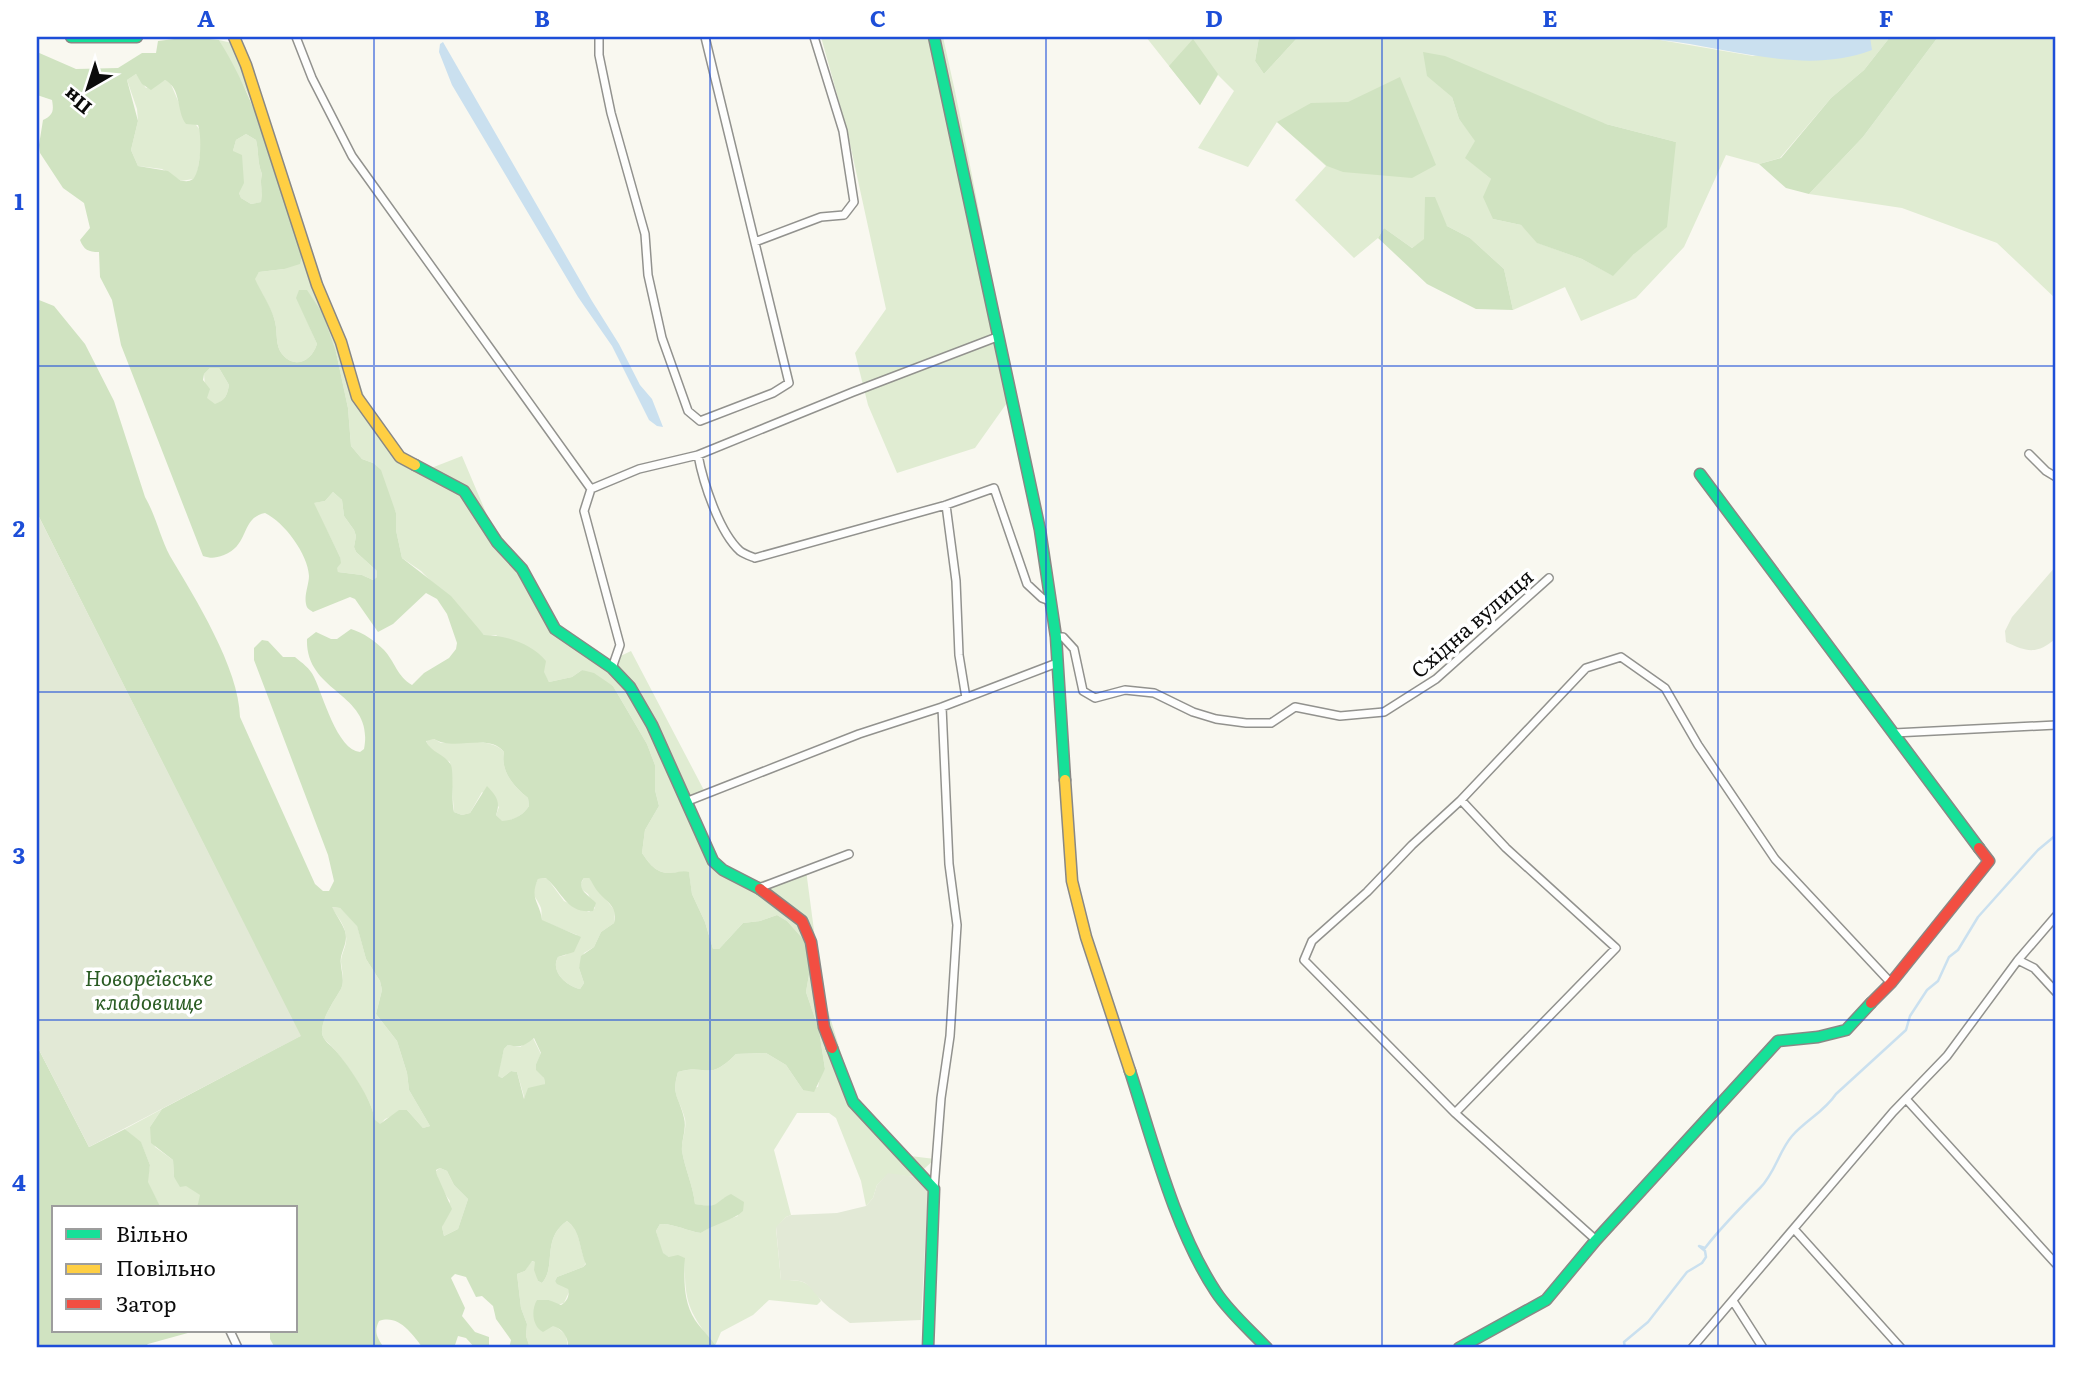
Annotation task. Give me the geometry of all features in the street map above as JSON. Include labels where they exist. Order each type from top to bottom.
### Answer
[{"type":"street","points":[[71,37],[137,37]]},
{"type":"street","points":[[234,37],[246,65],[317,285],[341,342],[357,397],[384,439],[400,457],[464,491],[497,542],[522,569],[555,629],[612,668],[630,687],[652,725],[713,861],[723,870],[759,888],[802,921],[811,942],[824,1027],[853,1102],[934,1189]]},
{"type":"street","points":[[296,37],[312,78],[352,156],[591,489]]},
{"type":"street","points":[[599,37],[599,55],[611,113],[645,234],[648,275],[662,338],[688,411],[700,421],[773,393],[789,383],[705,37]]},
{"type":"street","points":[[755,242],[821,217],[844,215],[854,202],[842,131],[814,37]]},
{"type":"street","points":[[934,37],[1040,530],[1056,637],[1072,881],[1086,937],[1165,1179],[1193,1251],[1217,1293],[1267,1348]]},
{"type":"street","points":[[612,668],[620,645],[584,511],[591,489],[639,469],[698,456],[853,392],[997,337]]},
{"type":"street","points":[[2029,454],[2056,477]]},
{"type":"street","points":[[698,456],[702,475],[720,523],[740,551],[755,558],[946,505],[993,488],[1027,584],[1042,598],[1050,601]]},
{"type":"street","points":[[1459,1348],[1546,1300],[1596,1240],[1778,1041],[1818,1037],[1846,1030],[1891,984],[1989,861],[1700,474]]},
{"type":"street","points":[[946,505],[956,582],[959,655],[966,698]]},
{"type":"street","name":"Східна вулиця","points":[[1056,637],[1063,636],[1074,649],[1083,691],[1095,698],[1125,690],[1154,693],[1193,712],[1216,719],[1246,723],[1271,723],[1295,707],[1340,716],[1384,712],[1436,679],[1549,578]]},
{"type":"street","points":[[1596,1240],[1455,1113],[1304,960],[1312,941],[1367,892],[1412,845],[1461,800],[1586,668],[1621,657],[1665,688],[1698,745],[1775,859],[1891,984]]},
{"type":"street","points":[[688,801],[859,734],[942,707],[1057,663]]},
{"type":"street","points":[[928,1348],[934,1189],[941,1098],[950,1036],[957,925],[949,864],[942,707]]},
{"type":"street","points":[[1894,733],[2056,725]]},
{"type":"street","points":[[1455,1113],[1616,948],[1506,848],[1461,800]]},
{"type":"street","points":[[759,888],[849,854]]},
{"type":"street","points":[[1692,1348],[1892,1112],[1947,1056],[2018,960],[2056,916]]},
{"type":"street","points":[[2018,960],[2034,968],[2056,992]]},
{"type":"street","points":[[1906,1099],[2056,1264]]},
{"type":"street","points":[[1794,1229],[1901,1348]]},
{"type":"street","points":[[1733,1301],[1763,1348]]},
{"type":"street","points":[[230,1332],[238,1348]]},
{"type":"green space","points":[[190,37],[219,40],[246,91],[267,145],[302,256],[300,264],[259,272],[255,279],[274,318],[280,351],[290,361],[306,360],[317,344],[296,298],[299,290],[307,290],[323,314],[336,352],[348,408],[351,446],[362,459],[381,470],[396,513],[396,530],[402,558],[451,596],[484,635],[518,642],[540,655],[546,661],[544,672],[549,682],[572,677],[582,670],[594,673],[613,686],[647,744],[655,765],[655,790],[659,806],[645,830],[642,853],[661,872],[689,872],[692,894],[705,922],[713,949],[719,949],[743,923],[777,915],[787,921],[805,941],[810,969],[806,992],[819,1030],[825,1069],[814,1092],[803,1090],[786,1065],[766,1053],[736,1054],[713,1070],[678,1072],[676,1080],[676,1091],[685,1122],[682,1151],[695,1204],[713,1205],[731,1194],[744,1202],[743,1211],[739,1214],[701,1233],[665,1224],[660,1224],[656,1231],[663,1253],[669,1257],[678,1255],[685,1258],[688,1305],[695,1320],[717,1348],[568,1348],[566,1337],[560,1329],[553,1326],[543,1332],[539,1329],[534,1318],[537,1300],[563,1304],[568,1296],[568,1289],[557,1284],[557,1277],[586,1264],[577,1235],[567,1221],[554,1236],[549,1269],[542,1283],[538,1281],[534,1270],[535,1262],[532,1261],[525,1271],[517,1274],[530,1348],[509,1348],[511,1340],[496,1319],[493,1306],[482,1296],[476,1297],[466,1277],[455,1274],[451,1278],[465,1308],[462,1316],[475,1332],[489,1337],[489,1348],[475,1348],[466,1338],[458,1336],[454,1348],[423,1348],[399,1323],[386,1320],[379,1321],[376,1329],[384,1348],[275,1348],[270,1332],[298,1332],[298,1206],[197,1206],[200,1195],[186,1186],[180,1187],[174,1177],[173,1160],[151,1143],[150,1127],[162,1109],[300,1036],[37,513],[39,300],[54,306],[85,344],[114,401],[145,497],[167,549],[214,634],[232,677],[240,717],[315,884],[323,891],[329,891],[334,881],[328,855],[254,660],[254,648],[262,640],[268,641],[283,657],[295,657],[306,666],[314,677],[344,742],[360,752],[364,749],[365,730],[359,716],[317,671],[309,657],[307,639],[316,632],[337,639],[351,629],[356,631],[384,650],[412,685],[424,673],[449,658],[457,643],[447,614],[437,599],[426,593],[393,624],[378,632],[355,599],[350,597],[313,612],[306,604],[309,576],[300,549],[287,531],[265,513],[252,520],[232,551],[216,557],[203,556],[121,345],[112,300],[100,277],[99,252],[87,250],[80,240],[90,228],[84,203],[63,188],[40,153],[39,145],[43,120],[51,114],[53,107],[52,100],[37,95],[37,52],[76,69],[118,68],[142,53],[156,53],[158,41]],"holes":[[[136,74],[142,84],[151,90],[165,80],[174,89],[186,124],[198,125],[199,161],[193,179],[181,181],[168,171],[138,166],[131,150],[138,121],[127,80]],[[246,134],[256,140],[262,174],[261,202],[251,204],[241,198],[239,193],[244,183],[242,155],[233,151],[236,140]],[[210,368],[219,368],[229,385],[226,395],[215,404],[207,398],[210,389],[203,380],[204,374]],[[333,492],[342,500],[344,516],[356,536],[356,552],[377,571],[377,577],[373,580],[362,575],[338,572],[340,557],[314,503],[325,501]],[[434,739],[452,744],[489,743],[497,746],[504,752],[504,766],[509,778],[528,798],[529,806],[517,817],[502,821],[496,815],[497,799],[487,786],[470,813],[462,815],[454,812],[451,765],[426,741]],[[546,878],[571,906],[593,911],[596,903],[584,892],[581,885],[584,878],[589,878],[615,913],[614,923],[601,932],[594,947],[581,956],[579,968],[584,983],[580,989],[561,977],[556,962],[558,957],[574,952],[581,937],[542,920],[535,896],[538,879]],[[332,907],[340,908],[357,926],[366,959],[380,981],[382,990],[376,1014],[397,1041],[407,1073],[409,1090],[430,1126],[423,1128],[407,1110],[399,1110],[380,1124],[374,1119],[370,1104],[359,1084],[340,1056],[325,1041],[322,1028],[328,1010],[341,989],[341,957],[346,941],[344,928]],[[534,1038],[541,1053],[536,1070],[544,1078],[545,1084],[528,1088],[524,1099],[517,1072],[511,1071],[502,1078],[498,1076],[504,1049],[508,1045],[525,1045]],[[440,1168],[447,1171],[454,1185],[468,1199],[458,1229],[444,1236],[442,1227],[452,1209],[436,1170]]]},
{"type":"green space","points":[[821,37],[943,37],[1014,393],[975,448],[897,473],[868,405],[855,353],[886,309],[847,130]]},
{"type":"green space","points":[[1146,37],[1259,37],[1255,61],[1264,74],[1298,37],[1571,37],[1580,40],[1660,40],[1753,56],[1870,37],[1890,37],[1864,70],[1831,98],[1780,158],[1759,164],[1726,155],[1684,247],[1636,298],[1581,321],[1565,287],[1513,310],[1504,269],[1470,238],[1447,226],[1425,198],[1425,239],[1412,248],[1384,228],[1378,238],[1354,258],[1295,200],[1326,166],[1277,122],[1248,167],[1198,148],[1234,91],[1218,75],[1200,105]],"holes":[[[1452,97],[1606,124],[1676,142],[1634,254],[1612,275],[1582,259],[1538,243],[1521,225],[1493,219],[1491,179],[1466,158],[1476,141],[1459,119]]]},
{"type":"green space","points":[[1259,37],[1298,37],[1264,74],[1255,61]]},
{"type":"green space","points":[[1890,37],[1938,37],[1863,137],[1809,194],[1786,188],[1759,164],[1781,158],[1831,98],[1864,70]]},
{"type":"green space","points":[[1938,37],[2056,37],[2056,299],[1997,243],[1902,208],[1809,194],[1863,137]]},
{"type":"green space","points":[[1193,39],[1218,74],[1200,105],[1169,66]]},
{"type":"green space","points":[[219,40],[245,46],[323,290],[372,416],[394,449],[421,472],[462,456],[490,522],[525,566],[558,629],[606,663],[631,651],[707,796],[693,803],[708,847],[719,869],[727,876],[748,881],[773,879],[806,870],[822,991],[859,1112],[902,1155],[935,1159],[915,1177],[888,1174],[877,1185],[873,1198],[866,1206],[861,1181],[836,1118],[829,1113],[797,1113],[774,1150],[791,1215],[776,1228],[781,1280],[805,1283],[821,1301],[817,1305],[769,1300],[753,1315],[721,1332],[715,1346],[693,1314],[685,1285],[685,1258],[669,1257],[662,1253],[656,1231],[660,1224],[665,1224],[701,1233],[714,1224],[738,1216],[724,1198],[714,1205],[695,1204],[682,1151],[685,1119],[676,1092],[678,1072],[713,1070],[736,1054],[766,1053],[786,1065],[803,1090],[818,1087],[820,1076],[825,1069],[819,1030],[806,992],[810,969],[805,941],[787,921],[777,915],[743,923],[719,949],[713,949],[705,922],[692,894],[689,873],[661,872],[653,867],[642,853],[645,830],[659,806],[655,790],[655,765],[647,744],[613,686],[582,670],[572,677],[549,682],[543,672],[496,635],[484,635],[421,571],[402,558],[396,530],[396,513],[373,463],[362,459],[351,446],[348,408],[336,352],[297,298],[317,344],[310,356],[301,362],[290,361],[278,347],[274,318],[254,279],[259,272],[284,269],[255,114],[250,98]]},
{"type":"green space","points":[[1423,52],[1445,56],[1606,124],[1676,142],[1667,227],[1634,254],[1613,276],[1582,259],[1537,243],[1521,225],[1493,219],[1483,197],[1491,179],[1465,158],[1475,141],[1459,119],[1452,97],[1427,76]]},
{"type":"green space","points":[[136,74],[146,88],[165,80],[170,82],[179,103],[200,130],[202,142],[197,175],[193,179],[181,181],[162,169],[138,166],[131,150],[138,121],[137,109],[127,80]]},
{"type":"green space","points":[[1400,77],[1436,165],[1412,178],[1343,172],[1327,166],[1277,122],[1311,103],[1348,102]]},
{"type":"green space","points":[[246,134],[256,140],[262,174],[262,202],[251,204],[241,198],[239,193],[233,151],[236,140]]},
{"type":"green space","points":[[1425,197],[1435,197],[1447,226],[1470,238],[1504,269],[1513,310],[1476,309],[1427,284],[1378,238],[1384,228],[1412,248],[1424,239]]},
{"type":"green space","points":[[210,368],[219,368],[229,385],[225,397],[215,405],[206,398],[204,374]]},
{"type":"green space","points":[[333,492],[342,500],[344,516],[354,530],[356,552],[377,571],[377,577],[373,580],[362,575],[338,572],[336,568],[340,557],[313,503],[325,501]]},
{"type":"green space","name":"Новореївське кладовище","points":[[37,513],[301,1036],[89,1147],[37,1046]]},
{"type":"green space","points":[[2056,566],[2056,638],[2043,647],[2032,650],[2006,642],[2005,631],[2012,617]]},
{"type":"green space","points":[[434,739],[441,743],[474,742],[498,747],[504,752],[504,766],[509,778],[528,798],[529,806],[517,817],[502,822],[496,815],[499,807],[482,792],[470,813],[462,815],[454,812],[450,762],[429,748],[426,740]]},
{"type":"green space","points":[[547,878],[564,901],[589,912],[595,908],[580,885],[584,878],[589,878],[615,911],[614,923],[601,932],[594,947],[584,953],[579,968],[584,983],[580,989],[565,981],[556,967],[558,957],[566,955],[577,935],[542,921],[541,908],[534,895],[538,879]]},
{"type":"green space","points":[[331,907],[340,908],[357,925],[366,959],[380,981],[382,990],[376,1014],[397,1041],[407,1073],[409,1090],[430,1126],[423,1128],[407,1110],[385,1119],[380,1125],[374,1119],[370,1104],[359,1084],[323,1036],[322,1028],[326,1016],[342,986],[341,959],[346,942],[344,928]]},
{"type":"green space","points":[[533,1038],[541,1054],[536,1064],[545,1084],[527,1094],[525,1100],[517,1072],[511,1071],[502,1078],[497,1076],[504,1049],[508,1045],[520,1047]]},
{"type":"green space","points":[[37,1046],[89,1147],[125,1129],[141,1142],[150,1165],[148,1182],[160,1206],[52,1206],[52,1332],[191,1332],[148,1344],[144,1348],[37,1348]]},
{"type":"green space","points":[[162,1109],[150,1127],[155,1147],[173,1160],[174,1177],[201,1195],[198,1206],[160,1206],[147,1182],[150,1165],[141,1143],[125,1129]]},
{"type":"green space","points":[[440,1168],[447,1171],[454,1185],[468,1199],[458,1229],[444,1236],[442,1227],[450,1201],[438,1179],[436,1171]]},
{"type":"green space","points":[[888,1173],[915,1177],[928,1192],[921,1320],[850,1323],[826,1305],[803,1282],[781,1280],[776,1227],[791,1215],[837,1213],[866,1206],[873,1198],[877,1185]]},
{"type":"green space","points":[[567,1221],[577,1235],[586,1263],[583,1267],[557,1277],[555,1281],[568,1288],[564,1303],[557,1305],[549,1300],[554,1325],[566,1335],[568,1348],[530,1348],[517,1274],[525,1271],[531,1261],[535,1262],[538,1281],[542,1283],[549,1269],[554,1236]]},
{"type":"water","points":[[1571,37],[1870,37],[1872,50],[1846,57],[1793,60],[1660,40],[1580,40]]},
{"type":"water","points":[[443,42],[619,344],[640,385],[652,399],[663,427],[649,420],[612,346],[578,297],[452,85],[439,52]]},
{"type":"waterway","points":[[1625,1348],[1624,1342],[1648,1322],[1687,1272],[1702,1263],[1706,1257],[1705,1251],[1699,1246],[1705,1248],[1765,1182],[1792,1136],[1906,1030],[1910,1016],[1927,990],[1938,981],[1949,957],[1958,950],[1978,917],[2038,850],[2056,835]]},
{"type":"traffic: fast","points":[[71,37],[137,37]]},
{"type":"traffic: fast","points":[[934,37],[1040,530],[1056,637],[1065,780]]},
{"type":"traffic: fast","points":[[415,465],[464,491],[497,542],[522,569],[555,629],[612,668],[630,687],[652,725],[713,861],[723,870],[760,889]]},
{"type":"traffic: fast","points":[[1700,474],[1979,848]]},
{"type":"traffic: fast","points":[[1459,1348],[1546,1300],[1596,1240],[1778,1041],[1818,1037],[1846,1030],[1871,1003]]},
{"type":"traffic: fast","points":[[832,1048],[853,1102],[934,1189],[928,1348]]},
{"type":"traffic: fast","points":[[1130,1071],[1166,1185],[1201,1268],[1227,1307],[1267,1348]]},
{"type":"traffic: slow","points":[[234,37],[246,65],[317,285],[341,342],[357,397],[400,457],[415,465]]},
{"type":"traffic: slow","points":[[1065,780],[1072,881],[1086,937],[1130,1071]]},
{"type":"traffic: jam","points":[[1871,1003],[1891,983],[1989,861],[1979,848]]},
{"type":"traffic: jam","points":[[760,889],[802,921],[811,942],[824,1027],[832,1048]]}]
